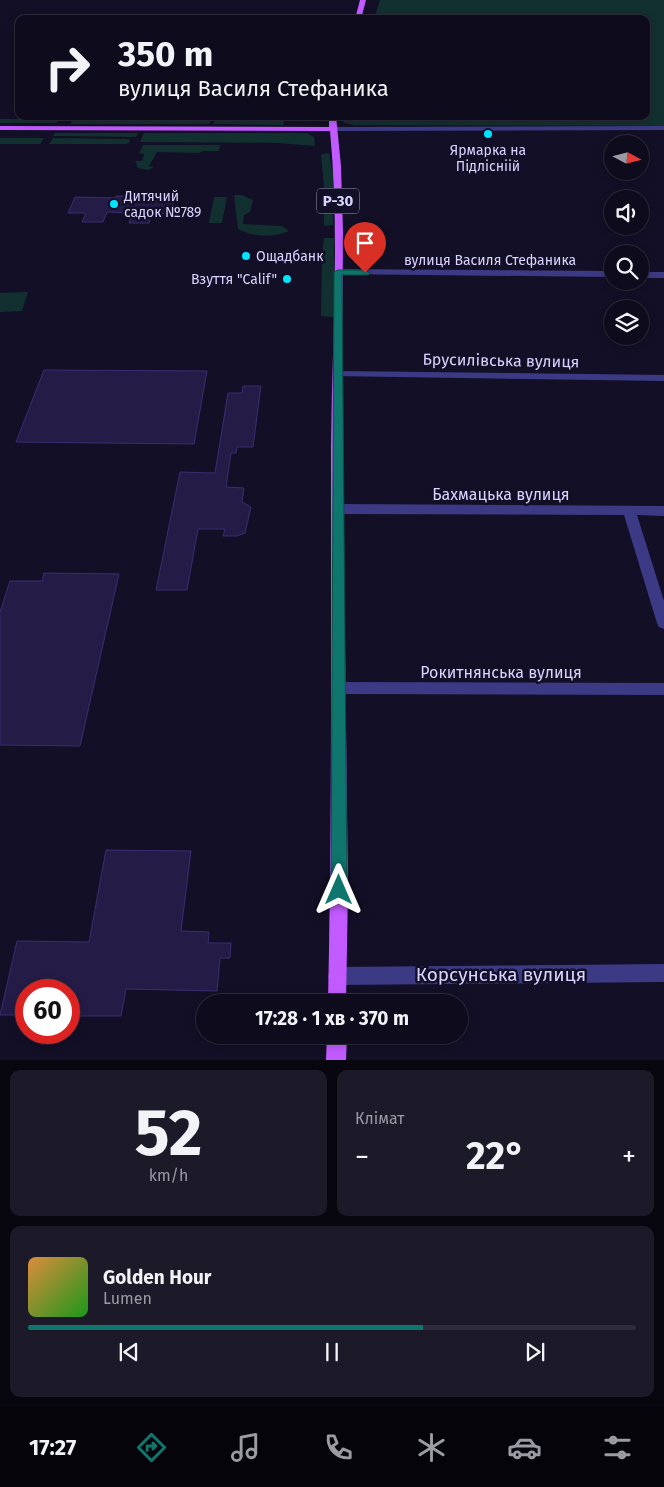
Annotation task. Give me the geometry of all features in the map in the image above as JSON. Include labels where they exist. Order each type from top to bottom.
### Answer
[{"type":"main road","points":[[359,15],[364,0]]},
{"type":"main road","name":"Р-30","points":[[332,120],[337,166],[338,272],[337,994]]},
{"type":"main road","points":[[0,128],[333,129]]},
{"type":"main road","points":[[336,1060],[337,1044]]},
{"type":"street","points":[[333,129],[664,128]]},
{"type":"street","name":"вулиця Василя Стефаника","points":[[338,272],[604,274]]},
{"type":"street","points":[[649,275],[664,275]]},
{"type":"street","name":"Брусилівська вулиця","points":[[338,374],[664,378]]},
{"type":"street","name":"Бахмацька вулиця","points":[[338,509],[664,511]]},
{"type":"street","points":[[629,511],[664,623]]},
{"type":"street","name":"Рокитнянська вулиця","points":[[338,688],[664,689]]},
{"type":"street","name":"Корсунська вулиця","points":[[337,976],[664,973]]},
{"type":"green space","points":[[380,0],[664,0],[664,126],[354,125],[344,123],[343,120],[650,120],[650,15],[375,15]]},
{"type":"green space","points":[[0,119],[58,120],[57,123],[0,123]]},
{"type":"green space","points":[[72,120],[211,121],[209,124],[71,124]]},
{"type":"green space","points":[[215,120],[284,121],[283,125],[213,124]]},
{"type":"green space","points":[[55,133],[138,133],[136,137],[53,136]]},
{"type":"green space","points":[[144,133],[307,133],[314,137],[315,146],[279,143],[140,142]]},
{"type":"green space","points":[[0,138],[44,138],[40,144],[0,144]]},
{"type":"green space","points":[[53,138],[129,139],[130,142],[126,144],[49,144]]},
{"type":"green space","points":[[143,145],[220,145],[219,151],[203,151],[199,153],[157,152],[149,166],[154,167],[148,170],[138,168],[135,161],[142,161],[144,154],[139,153]]},
{"type":"green space","points":[[329,153],[333,174],[333,225],[324,226],[324,187],[321,154]]},
{"type":"green space","points":[[234,195],[242,195],[253,200],[250,212],[244,215],[243,224],[282,226],[289,231],[277,235],[263,236],[250,234],[238,229]]},
{"type":"green space","points":[[214,197],[227,197],[222,223],[209,223]]},
{"type":"green space","points":[[324,238],[334,238],[334,317],[321,316]]},
{"type":"green space","points":[[28,292],[22,311],[0,312],[0,293]]},
{"type":"building","name":"Дитячий садок №789","points":[[116,196],[175,199],[170,214],[152,213],[149,223],[129,223],[132,213],[107,212],[103,222],[82,222],[86,213],[68,213],[75,197],[115,198]]},
{"type":"building","points":[[44,370],[207,371],[194,444],[16,442]]},
{"type":"building","points":[[243,386],[261,386],[253,447],[237,447],[236,453],[231,453],[226,487],[244,488],[242,502],[251,507],[245,533],[237,536],[223,536],[225,529],[198,529],[187,590],[156,590],[180,472],[215,473],[228,393],[242,393]]},
{"type":"building","points":[[44,573],[119,574],[80,746],[0,745],[0,612],[10,581],[42,581]]},
{"type":"building","points":[[106,850],[191,851],[181,931],[209,932],[208,943],[231,943],[230,958],[220,958],[217,991],[126,989],[121,1016],[80,1016],[80,979],[15,979],[15,1015],[0,1015],[17,941],[89,942]]},
{"type":"place","name":"Ярмарка на Підлісніій","points":[[488,134]]},
{"type":"place","name":"Дитячий садок №789","points":[[114,204]]},
{"type":"place","name":"Ощадбанк","points":[[246,256]]},
{"type":"place","name":"Взуття \"Calif\"","points":[[287,279]]},
{"type":"route","points":[[339,890],[338,272],[365,273]]}]
